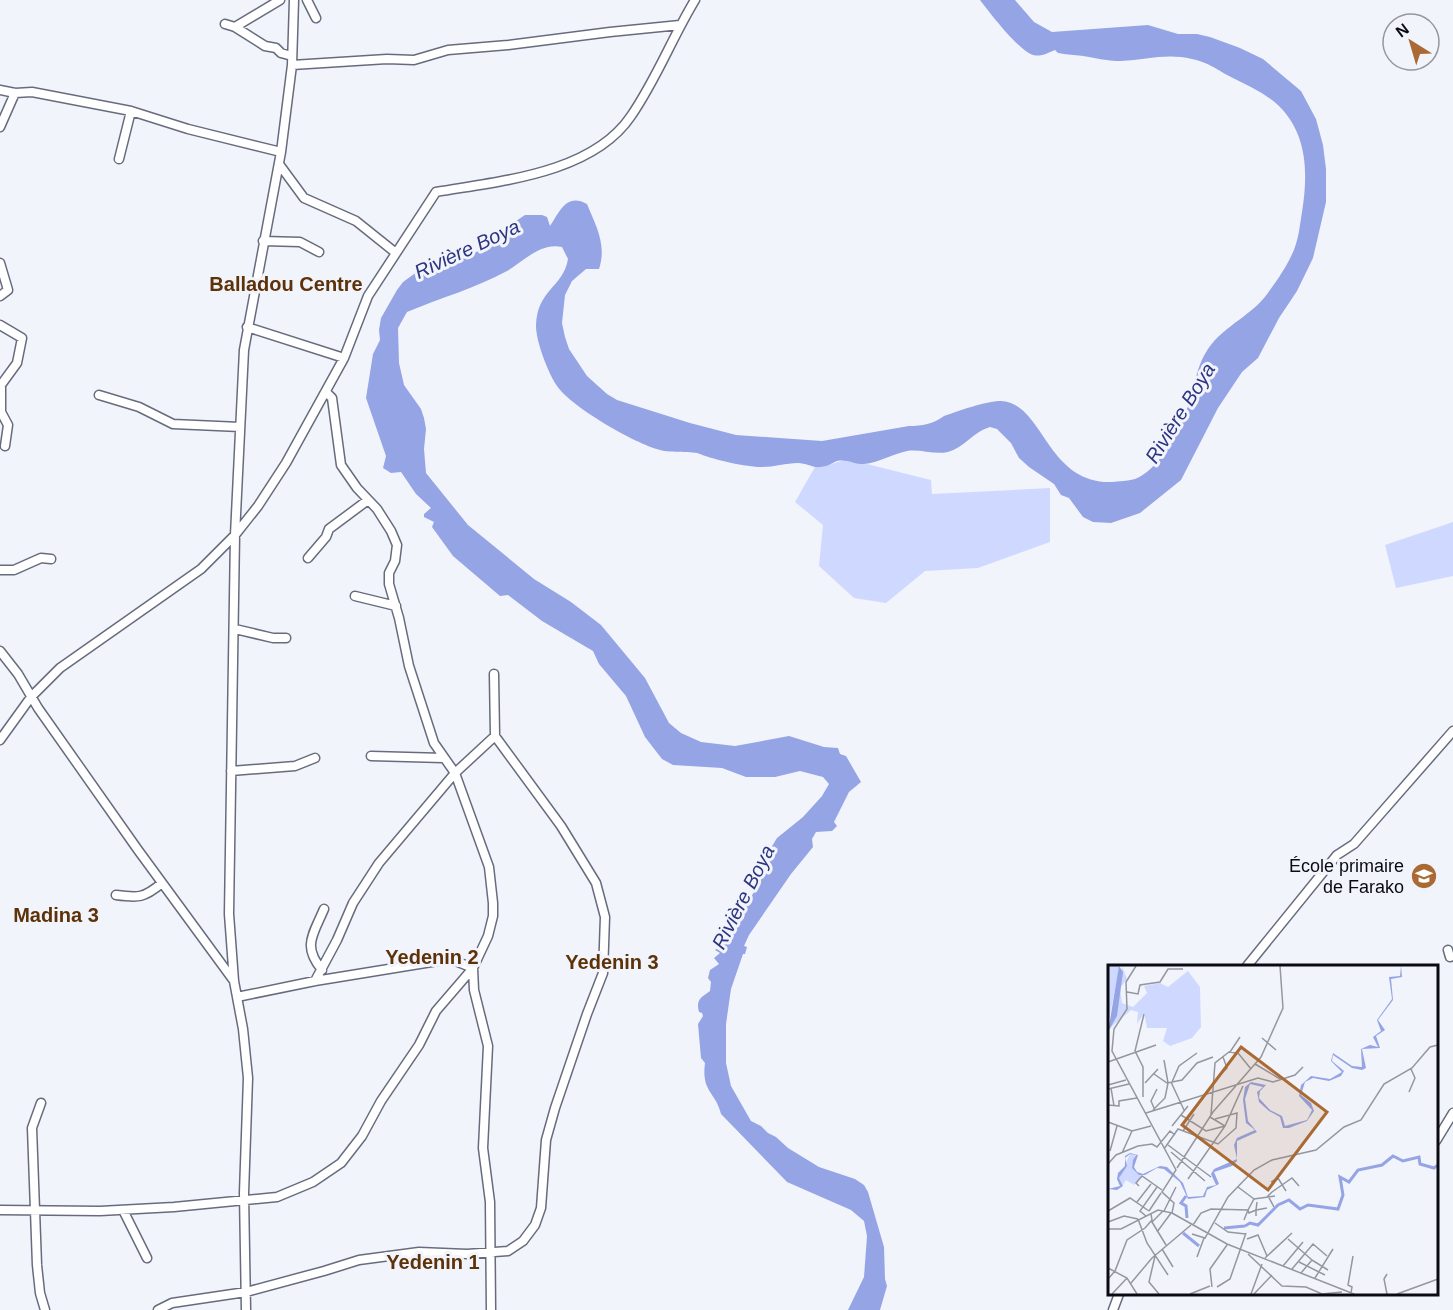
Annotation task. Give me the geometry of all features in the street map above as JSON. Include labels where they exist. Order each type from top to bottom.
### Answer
[{"type":"street","points":[[235,27],[280,0]]},
{"type":"street","points":[[246,1310],[244,1204],[248,1078],[243,1029],[234,981],[230,914],[235,534],[244,350],[281,152],[292,60],[294,0]]},
{"type":"street","points":[[307,0],[316,18]]},
{"type":"street","points":[[0,740],[31,697],[60,668],[201,569],[258,506],[286,463],[344,358],[368,296],[436,192],[545,172],[582,157],[603,144],[630,118],[695,0]]},
{"type":"street","points":[[225,24],[235,27],[265,46],[276,48],[292,60],[414,60],[448,50],[680,25]]},
{"type":"street","points":[[0,90],[15,93],[32,92],[131,111],[188,129],[281,152]]},
{"type":"street","points":[[0,127],[15,93]]},
{"type":"street","points":[[119,159],[131,111]]},
{"type":"street","points":[[279,164],[304,198],[356,221],[396,253]]},
{"type":"street","points":[[263,241],[300,242],[319,252]]},
{"type":"street","points":[[0,263],[8,290],[0,296]]},
{"type":"street","points":[[0,286],[4,275]]},
{"type":"street","points":[[0,326],[22,338],[17,363],[2,385],[1,412],[2,418],[8,425],[5,446]]},
{"type":"street","points":[[247,327],[344,358]]},
{"type":"street","points":[[0,1210],[100,1211],[227,1201],[244,1204],[278,1197],[313,1182],[341,1163],[362,1136],[436,1011],[472,968],[488,936],[493,916],[489,867],[455,773],[434,743],[421,708],[389,584],[389,573],[395,561],[397,545],[391,531],[341,465],[332,398],[326,392]]},
{"type":"street","points":[[99,395],[139,407],[173,424],[240,427]]},
{"type":"street","points":[[308,558],[326,537],[329,530],[368,500]]},
{"type":"street","points":[[0,570],[14,570],[41,558],[51,559]]},
{"type":"street","points":[[355,596],[396,606]]},
{"type":"street","points":[[234,629],[273,638],[286,638]]},
{"type":"street","points":[[0,651],[162,883],[234,981]]},
{"type":"street","points":[[158,1310],[172,1303],[246,1292],[359,1260],[419,1252],[491,1253],[508,1251],[523,1241],[535,1225],[541,1208],[546,1140],[586,1014],[603,973],[605,917],[596,883],[561,825],[495,736],[494,674]]},
{"type":"street","points":[[1248,965],[1336,855],[1354,844],[1453,731]]},
{"type":"street","points":[[315,981],[352,903],[379,863],[455,773],[495,736]]},
{"type":"street","points":[[371,756],[443,758]]},
{"type":"street","points":[[231,771],[295,766],[315,758]]},
{"type":"street","points":[[116,895],[137,897],[147,895],[162,883]]},
{"type":"street","points":[[322,970],[310,952],[312,940],[324,909]]},
{"type":"street","points":[[210,947],[233,959]]},
{"type":"street","points":[[237,997],[315,981],[450,959],[472,968]]},
{"type":"street","points":[[472,968],[474,990],[488,1046],[483,1148],[490,1202],[491,1310]]},
{"type":"street","points":[[41,1103],[32,1128],[37,1265],[40,1293],[45,1310]]},
{"type":"street","points":[[1438,1139],[1453,1113]]},
{"type":"street","points":[[123,1210],[147,1258]]},
{"type":"street","points":[[1113,1310],[1118,1295]]},
{"type":"shaded area","points":[[845,460],[931,480],[932,494],[1050,488],[1050,542],[978,568],[925,571],[886,603],[854,598],[819,566],[823,525],[795,502],[815,467]]},
{"type":"shaded area","points":[[1453,522],[1453,576],[1396,588],[1385,545]]},
{"type":"water","points":[[980,0],[1015,0],[1034,22],[1052,32],[1148,25],[1178,34],[1210,37],[1263,59],[1301,91],[1316,119],[1326,169],[1326,202],[1313,258],[1297,291],[1279,318],[1258,358],[1242,372],[1218,408],[1181,480],[1140,513],[1111,523],[1093,522],[1083,517],[1069,498],[1061,495],[1054,484],[1029,467],[1019,458],[1011,443],[997,429],[990,427],[948,452],[907,451],[869,463],[837,461],[817,467],[798,463],[755,467],[722,461],[697,453],[660,450],[649,446],[605,424],[564,395],[543,357],[536,326],[537,314],[545,296],[565,269],[568,259],[562,247],[547,247],[495,277],[407,312],[398,328],[399,363],[404,385],[421,409],[424,418],[426,473],[468,525],[534,579],[571,602],[601,625],[645,678],[669,723],[681,733],[701,742],[735,746],[789,736],[824,747],[838,748],[840,754],[846,756],[861,782],[849,792],[834,822],[837,826],[832,831],[816,832],[812,839],[813,847],[791,874],[749,935],[744,946],[747,947],[745,954],[743,954],[731,989],[726,1024],[726,1063],[731,1086],[751,1121],[819,1167],[855,1179],[864,1185],[868,1192],[884,1247],[887,1286],[880,1310],[848,1310],[864,1277],[867,1236],[864,1221],[851,1210],[787,1182],[721,1114],[705,1080],[705,1063],[701,1058],[698,1024],[703,1016],[699,1012],[699,1002],[710,991],[711,982],[708,978],[710,970],[719,964],[714,958],[720,953],[715,950],[720,950],[724,946],[722,942],[727,937],[730,927],[728,923],[732,915],[736,918],[741,915],[755,890],[754,886],[760,876],[758,869],[777,838],[803,817],[822,796],[829,784],[823,777],[800,771],[775,777],[746,777],[722,768],[673,765],[662,759],[645,737],[626,696],[599,664],[593,651],[542,621],[508,595],[500,596],[453,556],[432,527],[434,522],[424,517],[424,514],[431,508],[416,494],[401,472],[391,473],[383,468],[386,456],[366,398],[373,354],[380,340],[381,318],[403,282],[421,269],[447,260],[469,256],[496,239],[510,225],[525,215],[547,217],[550,226],[568,202],[580,201],[587,204],[597,228],[602,252],[601,260],[599,269],[586,269],[572,281],[565,295],[562,323],[569,349],[587,376],[617,400],[736,435],[822,441],[927,424],[972,407],[1001,401],[1015,405],[1027,415],[1059,458],[1073,470],[1090,479],[1112,482],[1132,480],[1143,475],[1158,461],[1176,434],[1184,417],[1203,357],[1208,349],[1222,333],[1263,299],[1281,275],[1290,258],[1298,239],[1304,198],[1305,169],[1301,142],[1289,117],[1273,101],[1207,64],[1183,57],[1112,61],[1058,53],[1055,50],[1042,55],[1033,55],[1012,39]]},
{"type":"place","name":"École primaire de Farako","points":[[1424,876]]},
{"type":"district","name":"Balladou Centre","points":[[286,284]]},
{"type":"district","name":"Madina 3","points":[[56,915]]},
{"type":"district","name":"Yedenin 2","points":[[432,957]]},
{"type":"district","name":"Yedenin 3","points":[[612,962]]},
{"type":"district","name":"Yedenin 1","points":[[433,1262]]},
{"type":"water label","name":"Rivière Boya","points":[[467,249]]},
{"type":"water label","name":"Rivière Boya","points":[[1180,413]]},
{"type":"water label","name":"Rivière Boya","points":[[743,897]]}]
